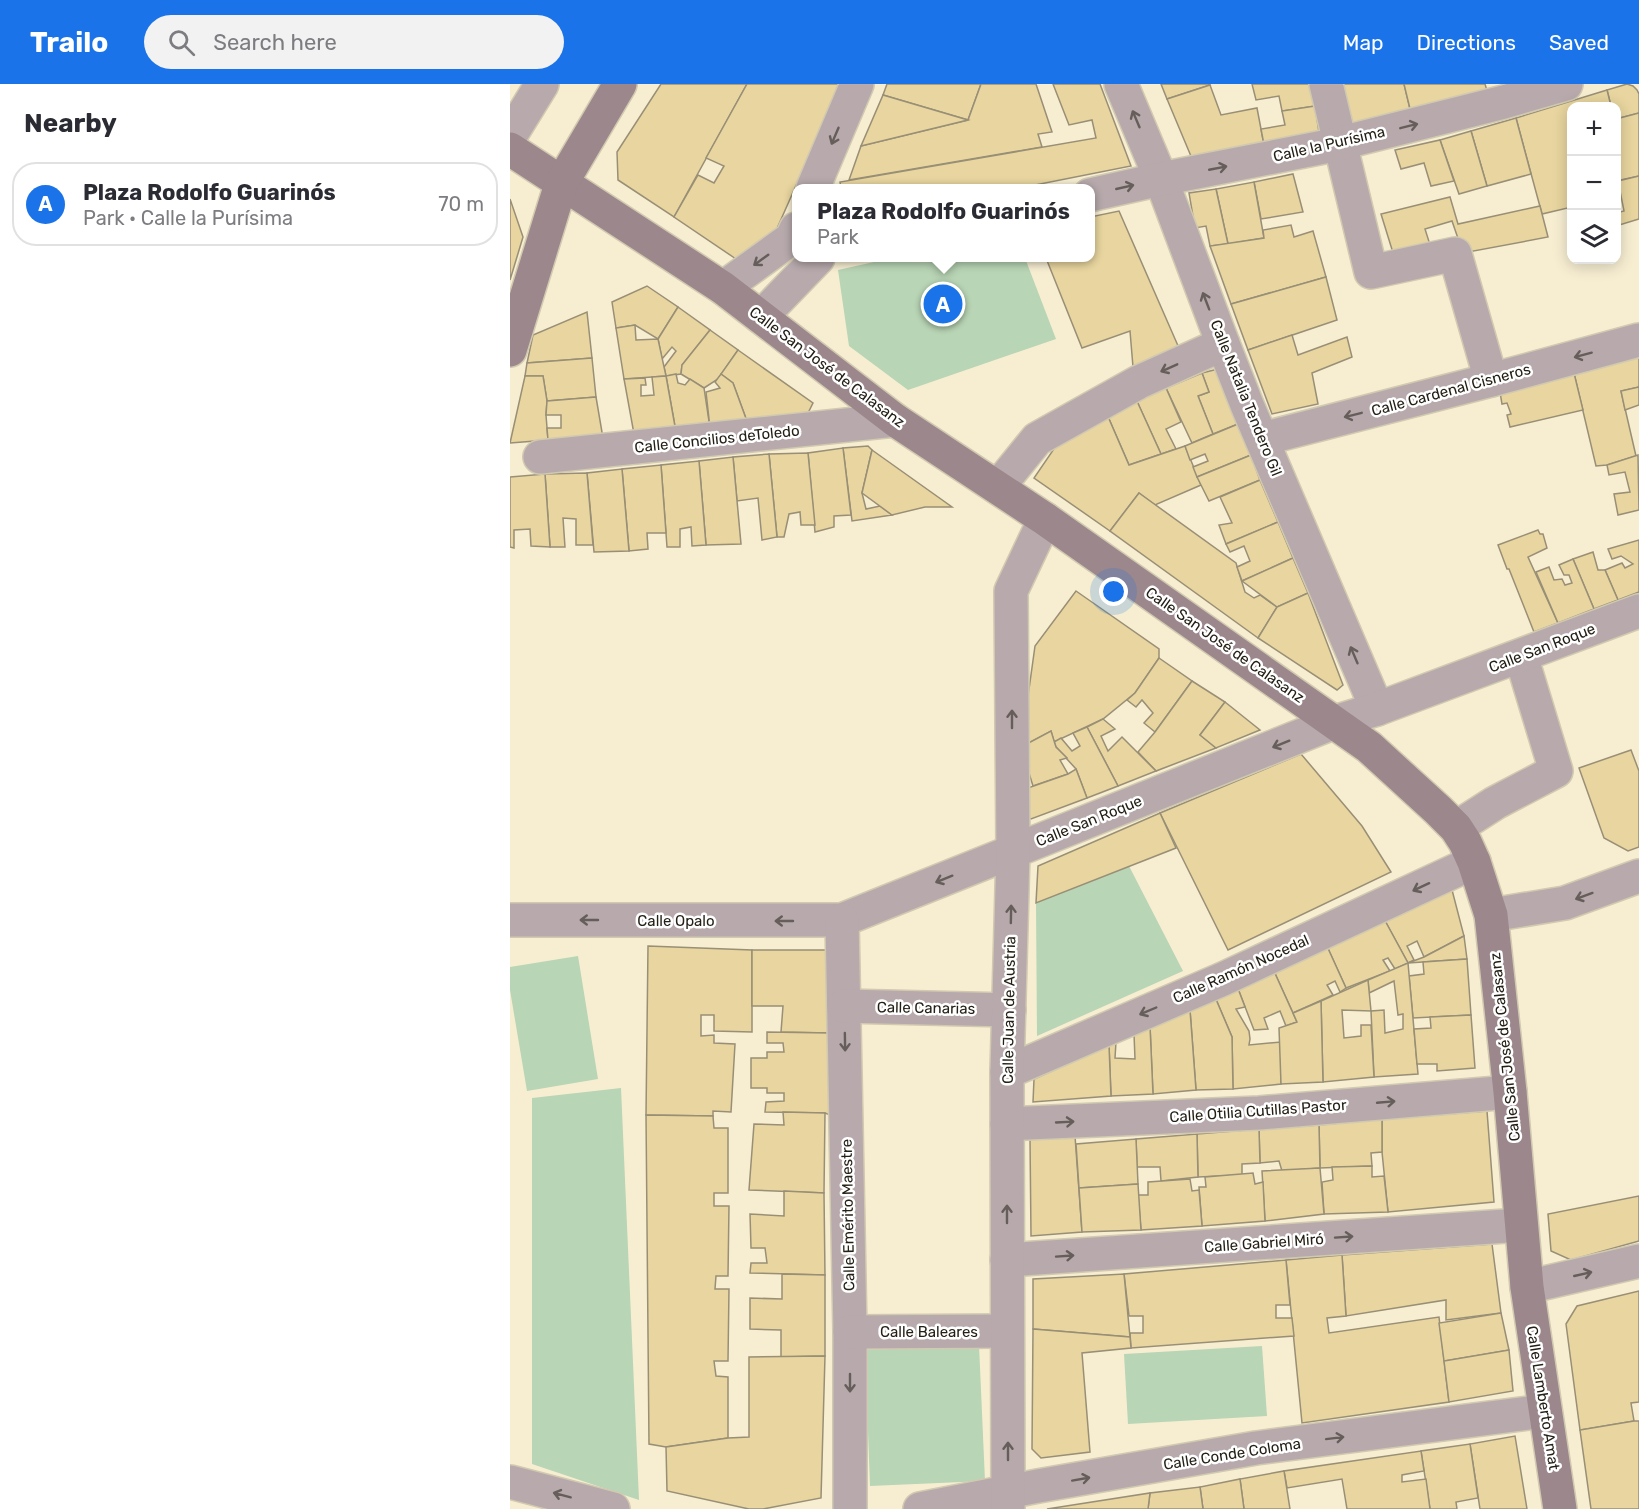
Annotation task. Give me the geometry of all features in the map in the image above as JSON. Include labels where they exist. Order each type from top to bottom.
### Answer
[{"type":"street","points":[[510,136],[542,84]]},
{"type":"street","points":[[510,351],[561,184],[620,84]]},
{"type":"street","points":[[815,184],[857,84]]},
{"type":"street","name":"Calle Natalia Tendero Gil","points":[[1121,84],[1161,179],[1223,344],[1377,709]]},
{"type":"street","points":[[1326,84],[1371,272],[1455,254],[1491,380]]},
{"type":"street","name":"Calle la Purísima","points":[[1095,194],[1339,143],[1502,93],[1566,84]]},
{"type":"street","name":"Calle San José de Calasanz","points":[[510,149],[723,288],[895,420],[1045,519],[1335,722],[1369,747],[1456,828],[1474,862],[1491,915],[1510,1092],[1527,1287]]},
{"type":"street","points":[[723,288],[792,238]]},
{"type":"street","points":[[761,317],[814,262]]},
{"type":"street","name":"Calle Cardenal Cisneros","points":[[1262,439],[1639,340]]},
{"type":"street","points":[[998,487],[1037,439],[1139,382],[1223,344]]},
{"type":"street","name":"Calle Concilios deToledo","points":[[540,457],[895,420]]},
{"type":"street","name":"Calle Juan de Austria","points":[[1008,1501],[1007,1072],[1013,852],[1011,591],[1045,519]]},
{"type":"street","name":"Calle San Roque","points":[[842,920],[1335,722],[1377,709],[1639,611]]},
{"type":"street","points":[[1456,828],[1495,803],[1556,771],[1521,656]]},
{"type":"street","name":"Calle Ramón Nocedal","points":[[1007,1072],[1223,979],[1474,862]]},
{"type":"street","points":[[1491,915],[1565,903],[1639,876]]},
{"type":"street","name":"Calle Opalo","points":[[510,920],[842,920]]},
{"type":"street","name":"Calle Emérito Maestre","points":[[842,920],[850,1332],[850,1509]]},
{"type":"street","name":"Calle Canarias","points":[[844,1006],[1009,1010]]},
{"type":"street","name":"Calle Otilia Cutillas Pastor","points":[[1007,1124],[1259,1113],[1510,1092]]},
{"type":"street","name":"Calle Gabriel Miró","points":[[1007,1260],[1521,1225]]},
{"type":"street","points":[[1527,1287],[1639,1261]]},
{"type":"street","name":"Calle Lamberto Amat","points":[[1527,1287],[1560,1509]]},
{"type":"street","name":"Calle Baleares","points":[[850,1332],[1007,1331]]},
{"type":"street","name":"Calle Conde Coloma","points":[[920,1509],[1008,1501],[1050,1484],[1256,1448],[1545,1411]]},
{"type":"street","points":[[510,1482],[613,1509]]},
{"type":"green space","points":[[874,262],[1027,262],[1056,339],[908,390],[849,346],[838,270]]},
{"type":"green space","points":[[1129,866],[1183,971],[1037,1036],[1036,903]]},
{"type":"green space","points":[[578,956],[598,1079],[527,1091],[510,990],[510,967]]},
{"type":"green space","points":[[621,1088],[639,1500],[532,1464],[532,1098]]},
{"type":"green space","points":[[979,1345],[985,1481],[870,1486],[865,1350]]},
{"type":"green space","points":[[1262,1346],[1267,1416],[1128,1424],[1124,1354]]},
{"type":"building","points":[[661,84],[747,84],[674,217],[618,180],[617,152]]},
{"type":"building","points":[[747,84],[841,84],[797,184],[792,184],[792,195],[771,242],[736,259],[674,217],[698,175],[714,183],[724,166],[706,158]]},
{"type":"building","points":[[887,84],[981,84],[968,120],[883,95]]},
{"type":"building","points":[[981,84],[1036,84],[1052,132],[1038,134],[1042,147],[849,180],[861,146],[968,120]]},
{"type":"building","points":[[1053,84],[1100,84],[1131,166],[1040,184],[840,184],[840,182],[1096,138],[1092,120],[1069,125]]},
{"type":"building","points":[[1161,84],[1209,84],[1210,85],[1167,99]]},
{"type":"building","points":[[1252,84],[1311,84],[1315,106],[1282,111],[1279,96],[1256,100]]},
{"type":"building","points":[[1338,84],[1404,84],[1411,113],[1349,132]]},
{"type":"building","points":[[1404,84],[1485,84],[1488,94],[1411,113]]},
{"type":"building","points":[[1627,84],[1633,86],[1639,94],[1639,113],[1621,118],[1621,102],[1610,102],[1607,90]]},
{"type":"building","points":[[1210,85],[1221,115],[1257,108],[1265,150],[1193,161],[1167,99]]},
{"type":"building","points":[[1607,90],[1610,102],[1568,102]]},
{"type":"building","points":[[883,95],[968,120],[861,146]]},
{"type":"building","points":[[1567,102],[1567,208],[1542,214],[1516,118]]},
{"type":"building","points":[[1315,106],[1320,139],[1265,150],[1261,129],[1285,125],[1282,111]]},
{"type":"building","points":[[1639,113],[1639,176],[1621,180],[1621,156],[1621,118]]},
{"type":"building","points":[[1516,118],[1531,174],[1487,186],[1471,131]]},
{"type":"building","points":[[1471,131],[1487,186],[1459,194],[1440,140]]},
{"type":"building","points":[[1440,140],[1454,181],[1431,186],[1424,163],[1401,169],[1395,150]]},
{"type":"building","points":[[1293,174],[1303,212],[1261,219],[1254,182]]},
{"type":"building","points":[[1639,176],[1639,219],[1621,224],[1621,212],[1624,211],[1621,180]]},
{"type":"building","points":[[1254,182],[1264,238],[1228,244],[1216,189]]},
{"type":"building","points":[[1216,189],[1228,244],[1210,246],[1206,226],[1195,228],[1189,193]]},
{"type":"building","points":[[1450,197],[1458,224],[1540,206],[1548,237],[1463,253],[1452,221],[1425,229],[1432,251],[1394,256],[1381,214]]},
{"type":"building","points":[[510,199],[523,237],[510,280]]},
{"type":"building","points":[[1119,211],[1179,348],[1133,367],[1130,331],[1082,348],[1048,262],[1095,262],[1095,216]]},
{"type":"building","points":[[1291,225],[1294,237],[1313,231],[1326,277],[1231,304],[1210,246],[1264,238],[1263,230]]},
{"type":"building","points":[[1326,277],[1337,320],[1248,350],[1231,304]]},
{"type":"building","points":[[647,286],[678,307],[658,339],[635,325],[616,328],[612,302]]},
{"type":"building","points":[[678,307],[710,330],[682,365],[681,374],[666,376],[664,367],[676,351],[672,347],[662,359],[658,339]]},
{"type":"building","points":[[587,312],[592,358],[527,363],[533,335]]},
{"type":"building","points":[[635,325],[636,340],[658,339],[666,376],[624,379],[616,328]]},
{"type":"building","points":[[710,330],[738,350],[718,379],[704,388],[681,374],[682,365]]},
{"type":"building","points":[[1292,335],[1298,355],[1347,337],[1352,357],[1312,373],[1318,404],[1272,414],[1248,350]]},
{"type":"building","points":[[738,350],[813,403],[805,419],[748,424],[733,383],[721,374]]},
{"type":"building","points":[[1639,352],[1639,387],[1621,391],[1636,456],[1596,466],[1573,369]]},
{"type":"building","points":[[592,358],[596,397],[547,401],[543,376],[525,376],[527,363]]},
{"type":"building","points":[[1218,369],[1238,424],[1213,434],[1198,396],[1209,392],[1202,373]]},
{"type":"building","points":[[1573,369],[1583,410],[1510,427],[1507,415],[1511,414],[1507,403],[1502,404],[1499,386]]},
{"type":"building","points":[[1202,373],[1209,392],[1198,396],[1213,434],[1192,443],[1166,388]]},
{"type":"building","points":[[676,374],[678,383],[685,385],[690,379],[704,388],[710,428],[676,432],[666,376]]},
{"type":"building","points":[[721,374],[733,383],[748,424],[710,428],[706,392],[720,388],[715,382]]},
{"type":"building","points":[[525,376],[543,376],[547,401],[548,440],[510,443]]},
{"type":"building","points":[[666,376],[676,432],[634,434],[624,379],[645,378],[646,385],[641,385],[641,396],[654,395],[652,377]]},
{"type":"building","points":[[1639,387],[1639,405],[1625,410],[1621,391]]},
{"type":"building","points":[[1166,388],[1181,422],[1166,429],[1176,449],[1161,454],[1136,399]]},
{"type":"building","points":[[596,397],[603,438],[548,440],[547,428],[561,428],[561,415],[546,415],[547,401]]},
{"type":"building","points":[[1136,399],[1161,454],[1129,465],[1106,412]]},
{"type":"building","points":[[1106,412],[1129,465],[1185,446],[1201,485],[1155,505],[1139,493],[1110,531],[1034,478],[1062,437]]},
{"type":"building","points":[[1238,424],[1251,455],[1197,477],[1193,467],[1208,461],[1205,454],[1190,460],[1185,446]]},
{"type":"building","points":[[868,446],[872,450],[862,493],[866,509],[880,506],[892,515],[852,521],[843,448]]},
{"type":"building","points":[[843,448],[851,515],[834,516],[834,527],[815,532],[808,453]]},
{"type":"building","points":[[872,450],[952,507],[925,507],[892,515],[862,493]]},
{"type":"building","points":[[808,453],[815,525],[801,525],[800,512],[789,514],[784,537],[777,537],[769,454]]},
{"type":"building","points":[[769,454],[777,537],[762,540],[758,498],[737,501],[733,457]]},
{"type":"building","points":[[1251,455],[1260,480],[1209,501],[1197,477]]},
{"type":"building","points":[[1638,455],[1639,510],[1618,515],[1614,494],[1630,492],[1625,472],[1609,475],[1607,465]]},
{"type":"building","points":[[733,457],[741,544],[706,545],[699,461]]},
{"type":"building","points":[[699,461],[706,545],[692,546],[691,527],[680,529],[680,547],[667,547],[661,465]]},
{"type":"building","points":[[661,465],[666,533],[647,533],[648,549],[629,551],[622,469]]},
{"type":"building","points":[[622,469],[629,551],[594,552],[587,473]]},
{"type":"building","points":[[587,473],[593,545],[576,545],[576,519],[563,518],[565,547],[550,547],[545,474]]},
{"type":"building","points":[[545,474],[550,547],[531,546],[530,529],[514,530],[514,548],[510,547],[510,477]]},
{"type":"building","points":[[1260,480],[1278,522],[1226,544],[1219,525],[1232,523],[1220,497]]},
{"type":"building","points":[[1139,493],[1236,563],[1245,592],[1254,598],[1260,595],[1277,607],[1258,638],[1110,531]]},
{"type":"building","points":[[1278,522],[1293,558],[1242,581],[1237,567],[1250,561],[1244,546],[1230,552],[1226,544]]},
{"type":"building","points":[[1538,530],[1540,534],[1543,534],[1547,548],[1528,557],[1558,623],[1534,632],[1498,545]]},
{"type":"building","points":[[1639,540],[1639,592],[1618,600],[1605,570],[1622,563],[1625,568],[1633,564],[1621,556],[1612,559],[1608,549]]},
{"type":"building","points":[[1593,552],[1598,570],[1605,570],[1618,600],[1594,609],[1573,559]]},
{"type":"building","points":[[1293,558],[1308,593],[1277,607],[1242,581]]},
{"type":"building","points":[[1573,559],[1594,609],[1558,623],[1536,572],[1549,567],[1554,580],[1562,579],[1565,585],[1572,583],[1569,575],[1564,575],[1559,565]]},
{"type":"building","points":[[1076,591],[1159,649],[1159,658],[1135,693],[1103,719],[1054,742],[1051,731],[1021,747],[1035,646]]},
{"type":"building","points":[[1308,593],[1343,685],[1337,690],[1258,638],[1277,607]]},
{"type":"building","points":[[1159,658],[1192,681],[1155,732],[1144,723],[1153,713],[1142,700],[1136,707],[1127,700],[1135,693]]},
{"type":"building","points":[[1192,681],[1225,702],[1200,735],[1216,748],[1156,771],[1138,752]]},
{"type":"building","points":[[1225,702],[1260,730],[1216,748],[1200,735]]},
{"type":"building","points":[[1103,719],[1115,729],[1101,736],[1108,751],[1122,737],[1156,771],[1118,786],[1087,727]]},
{"type":"building","points":[[1087,727],[1118,786],[1087,798],[1076,769],[1054,742],[1061,738],[1072,751],[1080,746],[1073,733]]},
{"type":"building","points":[[1051,731],[1056,747],[1067,758],[1060,760],[1068,774],[1033,786],[1021,747]]},
{"type":"building","points":[[1631,750],[1639,771],[1639,847],[1628,851],[1604,838],[1579,768]]},
{"type":"building","points":[[1301,754],[1362,826],[1391,872],[1228,950],[1160,813]]},
{"type":"building","points":[[1076,769],[1087,798],[1031,819],[1025,815],[1025,789]]},
{"type":"building","points":[[1160,813],[1176,848],[1036,903],[1038,866]]},
{"type":"building","points":[[1451,886],[1464,936],[1424,957],[1417,941],[1407,946],[1414,960],[1408,963],[1383,917]]},
{"type":"building","points":[[1383,917],[1408,963],[1395,969],[1388,958],[1383,960],[1390,971],[1346,988],[1326,944]]},
{"type":"building","points":[[1464,936],[1467,959],[1408,963],[1424,957]]},
{"type":"building","points":[[1326,944],[1346,988],[1340,992],[1335,981],[1327,985],[1333,995],[1293,1013],[1273,969]]},
{"type":"building","points":[[648,946],[752,950],[752,1032],[714,1031],[714,1015],[701,1015],[701,1036],[714,1035],[714,1043],[735,1044],[731,1112],[713,1111],[713,1116],[646,1115]]},
{"type":"building","points":[[752,950],[831,950],[829,1033],[781,1032],[783,1006],[752,1006]]},
{"type":"building","points":[[1467,959],[1471,1015],[1413,1018],[1409,976],[1424,974],[1423,962]]},
{"type":"building","points":[[1408,963],[1418,1074],[1374,1077],[1371,1011],[1384,1010],[1385,1033],[1403,1029],[1403,1014],[1398,1015],[1394,981],[1369,993],[1368,980]]},
{"type":"building","points":[[1273,969],[1297,1022],[1286,1026],[1280,1011],[1264,1018],[1268,1029],[1254,1030],[1237,986]]},
{"type":"building","points":[[1368,980],[1371,1011],[1342,1010],[1344,1038],[1361,1036],[1361,1025],[1371,1025],[1374,1077],[1323,1082],[1321,1001]]},
{"type":"building","points":[[1237,986],[1245,1007],[1236,1009],[1249,1031],[1249,1045],[1281,1042],[1281,1084],[1233,1089],[1232,1037],[1215,997]]},
{"type":"building","points":[[1215,997],[1232,1037],[1233,1089],[1196,1090],[1190,1010]]},
{"type":"building","points":[[1321,1001],[1323,1082],[1281,1084],[1279,1028],[1297,1022],[1293,1013]]},
{"type":"building","points":[[1190,1010],[1196,1090],[1153,1094],[1150,1026]]},
{"type":"building","points":[[1471,1015],[1475,1068],[1437,1071],[1437,1064],[1417,1064],[1414,1029],[1431,1028],[1430,1017]]},
{"type":"building","points":[[1150,1026],[1153,1094],[1111,1096],[1109,1045],[1116,1042],[1115,1058],[1135,1059],[1134,1034]]},
{"type":"building","points":[[767,1032],[829,1033],[830,1115],[765,1112],[766,1102],[784,1101],[784,1093],[767,1093],[767,1088],[751,1088],[751,1058],[767,1058],[767,1052],[784,1052],[783,1043],[767,1043]]},
{"type":"building","points":[[1109,1045],[1111,1096],[1033,1102],[1034,1079]]},
{"type":"building","points":[[1487,1111],[1494,1202],[1388,1212],[1382,1152],[1382,1119]]},
{"type":"building","points":[[783,1112],[825,1113],[824,1193],[749,1190],[754,1124],[784,1125]]},
{"type":"building","points":[[646,1115],[713,1116],[714,1128],[728,1128],[728,1193],[714,1193],[714,1206],[729,1206],[728,1276],[716,1276],[715,1289],[729,1289],[728,1361],[714,1361],[716,1376],[728,1377],[728,1438],[666,1447],[649,1444]]},
{"type":"building","points":[[1382,1119],[1382,1152],[1371,1153],[1372,1166],[1320,1168],[1319,1125]]},
{"type":"building","points":[[1319,1125],[1320,1168],[1282,1171],[1279,1161],[1260,1163],[1259,1129]]},
{"type":"building","points":[[1259,1129],[1260,1163],[1242,1164],[1242,1175],[1198,1177],[1197,1134]]},
{"type":"building","points":[[1197,1134],[1198,1177],[1161,1181],[1160,1167],[1137,1167],[1136,1139]]},
{"type":"building","points":[[1075,1136],[1082,1232],[1031,1236],[1030,1139]]},
{"type":"building","points":[[1136,1139],[1138,1184],[1079,1188],[1076,1144]]},
{"type":"building","points":[[1372,1166],[1372,1177],[1384,1176],[1388,1212],[1324,1214],[1322,1182],[1333,1180],[1332,1167]]},
{"type":"building","points":[[1320,1168],[1324,1214],[1265,1221],[1262,1171]]},
{"type":"building","points":[[1253,1173],[1255,1184],[1263,1182],[1265,1221],[1202,1226],[1199,1187],[1206,1187],[1205,1177]]},
{"type":"building","points":[[1190,1179],[1192,1191],[1199,1190],[1202,1226],[1141,1230],[1138,1195],[1148,1195],[1148,1182]]},
{"type":"building","points":[[1138,1184],[1141,1230],[1082,1232],[1079,1188]]},
{"type":"building","points":[[784,1191],[824,1193],[825,1275],[750,1273],[751,1263],[767,1263],[765,1248],[751,1248],[750,1214],[784,1216]]},
{"type":"building","points":[[1639,1196],[1639,1241],[1571,1260],[1551,1251],[1548,1214]]},
{"type":"building","points":[[1492,1244],[1501,1313],[1446,1320],[1446,1300],[1346,1316],[1342,1255]]},
{"type":"building","points":[[1342,1255],[1346,1316],[1327,1318],[1329,1333],[1439,1317],[1449,1402],[1302,1423],[1286,1260]]},
{"type":"building","points":[[1286,1260],[1290,1305],[1276,1305],[1276,1318],[1292,1318],[1294,1336],[1131,1348],[1130,1333],[1143,1333],[1143,1316],[1129,1316],[1124,1274]]},
{"type":"building","points":[[782,1274],[825,1275],[825,1356],[781,1357],[781,1330],[750,1329],[750,1298],[782,1299]]},
{"type":"building","points":[[1124,1274],[1130,1337],[1033,1329],[1033,1279]]},
{"type":"building","points":[[1639,1291],[1639,1402],[1631,1403],[1634,1421],[1580,1430],[1566,1324],[1577,1306]]},
{"type":"building","points":[[1501,1313],[1509,1350],[1444,1361],[1439,1323]]},
{"type":"building","points":[[1033,1329],[1130,1337],[1131,1348],[1082,1353],[1090,1452],[1041,1458],[1032,1449]]},
{"type":"building","points":[[1509,1350],[1513,1391],[1449,1402],[1444,1361]]},
{"type":"building","points":[[825,1356],[821,1498],[763,1509],[749,1509],[667,1491],[666,1447],[749,1437],[749,1357]]},
{"type":"building","points":[[1639,1421],[1639,1509],[1591,1509],[1580,1430]]},
{"type":"building","points":[[1515,1436],[1527,1509],[1480,1509],[1470,1444]]},
{"type":"building","points":[[1470,1444],[1478,1498],[1456,1502],[1457,1509],[1430,1509],[1421,1451]]},
{"type":"building","points":[[1421,1451],[1424,1471],[1402,1475],[1402,1482],[1426,1479],[1430,1509],[1347,1509],[1342,1479],[1287,1488],[1284,1471]]},
{"type":"building","points":[[1284,1471],[1290,1509],[1244,1509],[1240,1479]]},
{"type":"building","points":[[1240,1479],[1244,1509],[1203,1509],[1200,1487]]},
{"type":"building","points":[[1200,1487],[1203,1509],[1148,1509],[1150,1493]]},
{"type":"building","points":[[1150,1493],[1148,1509],[1047,1509]]},
{"type":"place","name":"Plaza Rodolfo Guarinós","points":[[943,304]]}]
